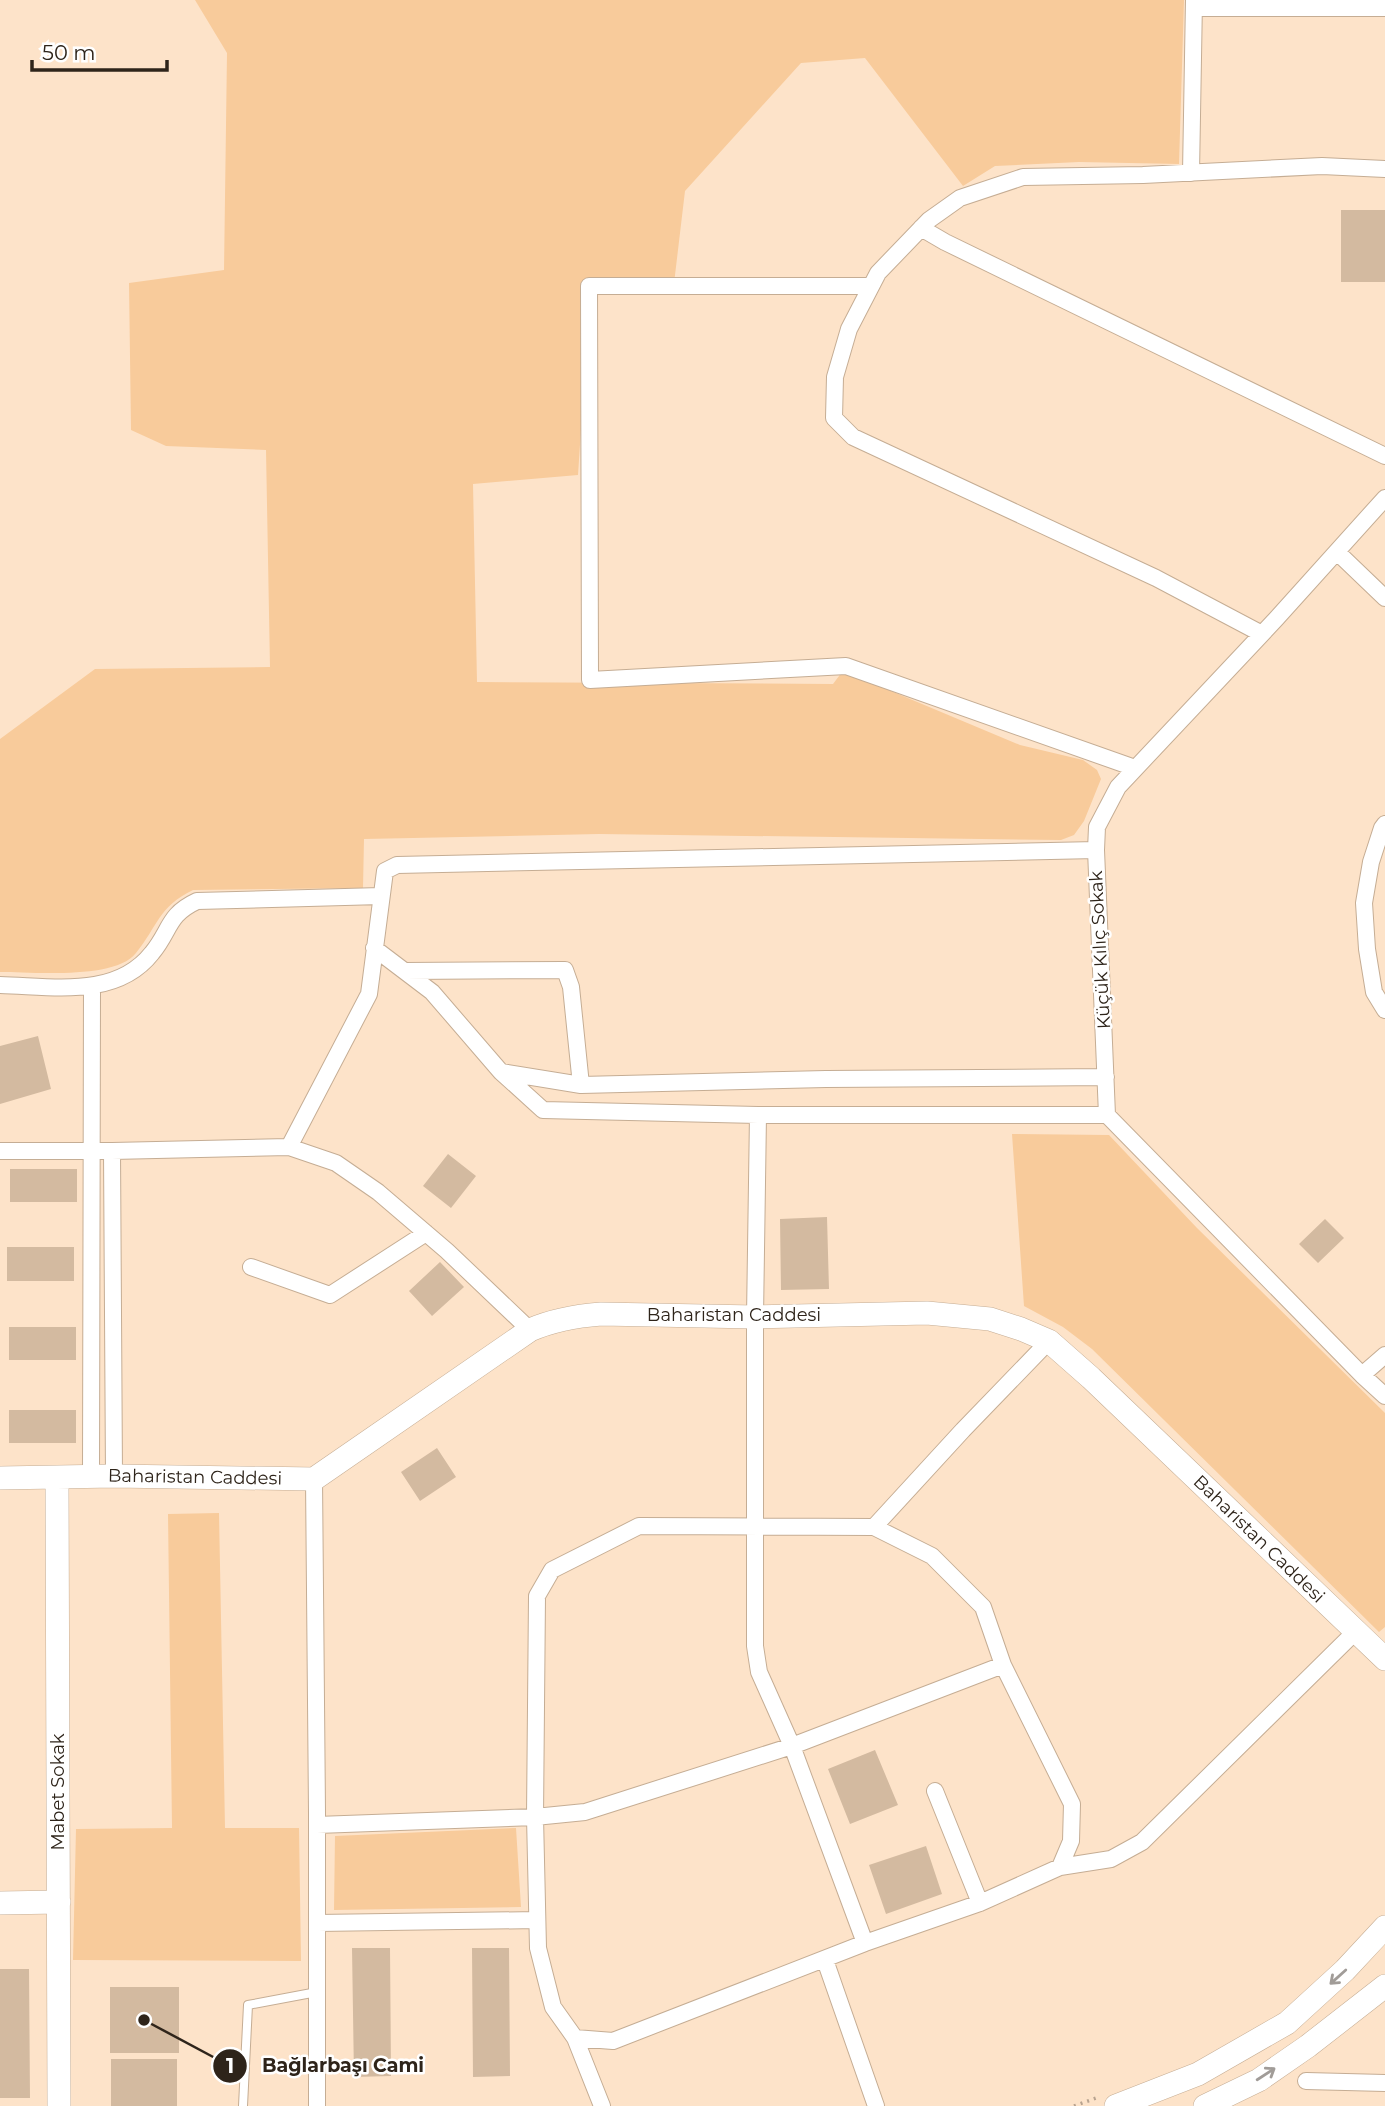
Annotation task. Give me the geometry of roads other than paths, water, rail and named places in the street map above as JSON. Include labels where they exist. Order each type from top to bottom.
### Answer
[{"type":"street","points":[[1191,173],[1194,4],[1385,8]]},
{"type":"street","points":[[1262,634],[1156,578],[853,437],[834,418],[835,377],[849,329],[878,273],[929,220],[960,198],[1023,177],[1143,176],[1322,166],[1385,169]]},
{"type":"street","points":[[921,228],[1385,456]]},
{"type":"street","points":[[872,286],[589,286],[590,680],[846,666],[1135,768]]},
{"type":"street","name":"Küçük Kılıç Sokak","points":[[1107,1115],[1097,827],[1118,787],[1385,498]]},
{"type":"street","points":[[1337,552],[1385,598]]},
{"type":"street","points":[[1385,824],[1371,862],[1364,903],[1367,949],[1374,992],[1385,1010]]},
{"type":"street","points":[[289,1147],[369,994],[386,871],[397,865],[1096,850]]},
{"type":"street","points":[[0,985],[92,986],[122,978],[152,953],[173,917],[197,901],[381,896]]},
{"type":"street","points":[[374,948],[432,992],[500,1072],[543,1110],[758,1115],[1107,1115],[1385,1396]]},
{"type":"street","points":[[405,971],[565,970],[571,987],[581,1085]]},
{"type":"street","points":[[91,1476],[92,986]]},
{"type":"street","points":[[500,1072],[581,1085],[826,1079],[1106,1077]]},
{"type":"street","points":[[758,1115],[754,1646],[758,1672],[792,1746],[865,1943]]},
{"type":"street","points":[[0,1151],[289,1147],[336,1163],[378,1192],[530,1330]]},
{"type":"street","points":[[112,1151],[114,1476]]},
{"type":"street","points":[[251,1267],[330,1295],[426,1233]]},
{"type":"street","name":"Baharistan Caddesi","points":[[0,1478],[114,1476],[314,1479],[530,1330],[555,1320],[601,1314],[755,1317],[927,1313],[962,1315],[990,1319],[1049,1341],[1385,1659]]},
{"type":"street","points":[[874,1527],[1049,1341]]},
{"type":"street","points":[[1362,1375],[1385,1355]]},
{"type":"street","name":"Mabet Sokak","points":[[57,1477],[59,2106]]},
{"type":"street","points":[[314,1479],[317,2106]]},
{"type":"street","points":[[602,2106],[575,2038],[553,2007],[538,1948],[535,1817],[537,1596],[552,1570],[639,1526],[874,1527],[932,1556],[983,1608],[1003,1665],[1072,1804],[1071,1841],[1060,1867]]},
{"type":"street","points":[[575,2038],[613,2040],[865,1943],[980,1903],[1060,1867],[1111,1859],[1142,1842],[1356,1631]]},
{"type":"street","points":[[317,1825],[535,1817],[585,1812],[792,1746],[1003,1665]]},
{"type":"street","points":[[935,1791],[980,1903]]},
{"type":"street","points":[[0,1903],[59,1902]]},
{"type":"street","points":[[317,1923],[537,1920]]},
{"type":"street","points":[[1111,2100],[1198,2074],[1286,2023],[1345,1970],[1385,1927]]},
{"type":"street","points":[[825,1960],[876,2106]]},
{"type":"street","points":[[1205,2106],[1259,2080],[1385,1986]]},
{"type":"street","points":[[1306,2081],[1385,2083]]},
{"type":"lane","points":[[243,2106],[248,2005],[317,1992]]},
{"type":"place","name":"Bağlarbaşı Cami","points":[[144,2020]]}]
